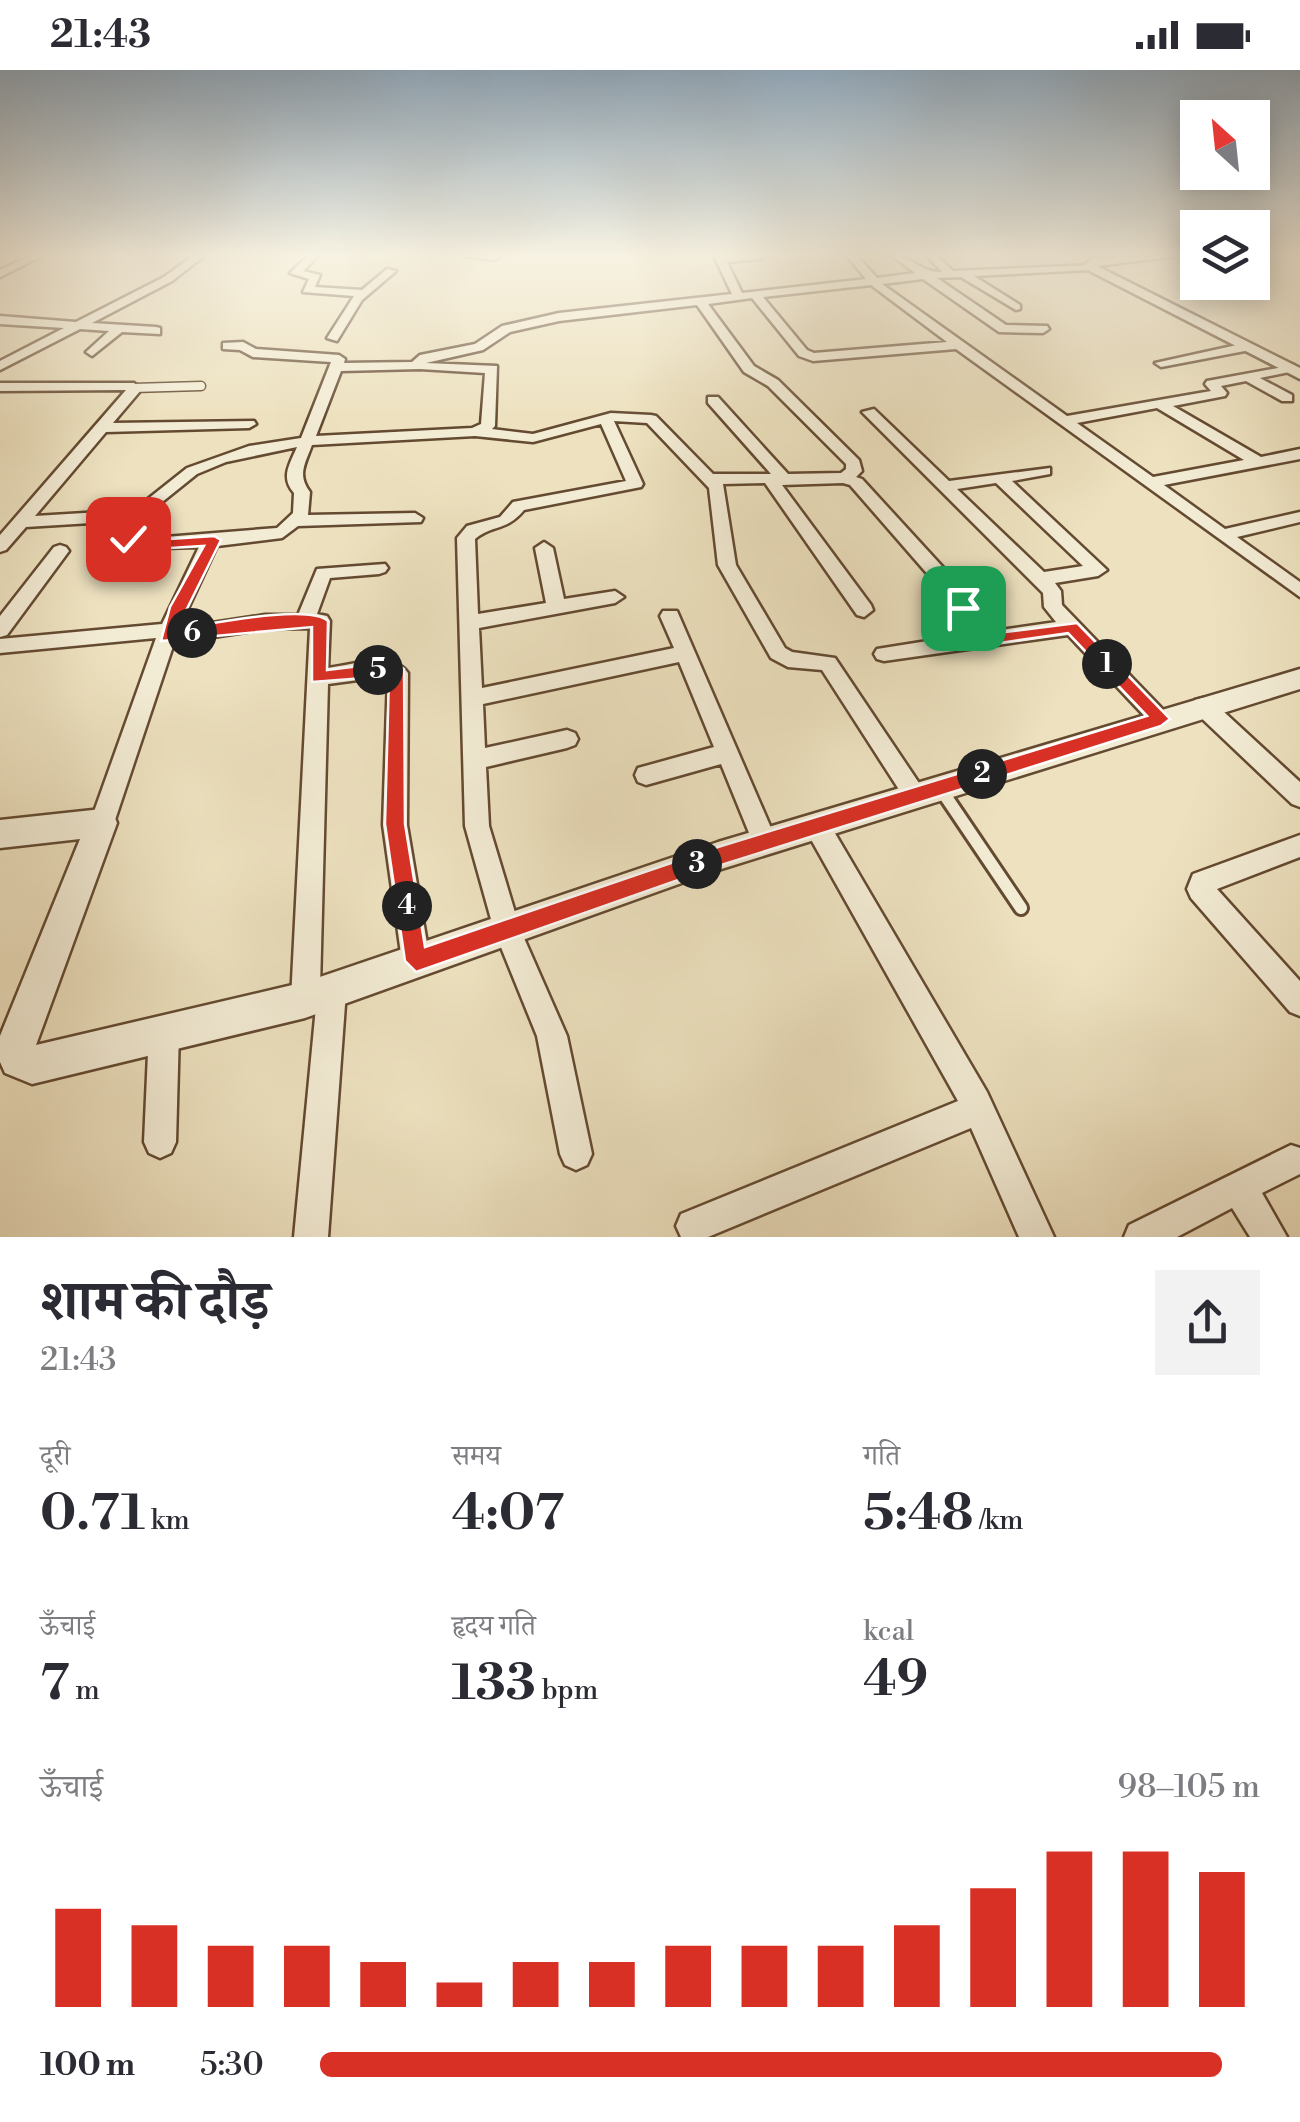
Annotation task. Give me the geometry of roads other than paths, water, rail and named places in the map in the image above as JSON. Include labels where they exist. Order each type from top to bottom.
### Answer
[{"type":"street","points":[[0,366],[102,310]]},
{"type":"street","points":[[333,338],[352,310]]},
{"type":"street","points":[[418,364],[423,358],[469,350],[500,331],[548,319],[624,310]]},
{"type":"street","points":[[706,310],[749,369],[773,382],[854,463],[854,471],[845,478]]},
{"type":"street","points":[[768,310],[803,353],[813,357],[958,345]]},
{"type":"street","points":[[913,310],[1070,420],[1300,591]]},
{"type":"street","points":[[974,310],[1003,329],[1043,328]]},
{"type":"street","points":[[1184,310],[1294,371]]},
{"type":"street","points":[[85,319],[130,321],[92,352]]},
{"type":"street","points":[[0,320],[156,331]]},
{"type":"street","points":[[133,516],[131,544],[282,533],[296,521],[302,492],[294,478],[339,359],[252,352],[244,346],[227,346]]},
{"type":"street","points":[[1161,363],[1246,347]]},
{"type":"street","points":[[0,349],[26,352]]},
{"type":"street","points":[[338,367],[418,364],[492,369],[488,426],[475,432]]},
{"type":"street","points":[[1070,420],[1220,393],[1212,384],[1294,371]]},
{"type":"street","points":[[1247,376],[1286,398]]},
{"type":"street","points":[[0,387],[134,388]]},
{"type":"street","points":[[0,546],[134,388]]},
{"type":"street","points":[[713,400],[779,481],[864,610]]},
{"type":"street","points":[[1160,404],[1260,463]]},
{"type":"street","points":[[870,412],[1040,579],[1052,592],[1052,608],[1161,719]]},
{"type":"street","points":[[20,522],[133,516],[194,470],[272,448],[475,432],[534,438],[605,418],[637,415],[651,419],[710,479],[720,500],[727,565],[778,653],[788,659],[828,663],[927,791]]},
{"type":"street","points":[[576,1154],[552,1036],[506,930],[478,826],[466,538],[473,530],[506,520],[519,506],[635,484],[605,418]]},
{"type":"street","points":[[101,428],[249,424]]},
{"type":"street","points":[[1154,482],[1300,454]]},
{"type":"street","points":[[948,486],[1045,471]]},
{"type":"street","points":[[710,479],[845,478],[865,490],[965,604],[936,612],[952,644]]},
{"type":"street","points":[[1000,478],[1098,570],[1040,579]]},
{"type":"street","points":[[1225,534],[1300,517]]},
{"type":"street","points":[[296,521],[415,518]]},
{"type":"street","points":[[214,540],[168,633],[102,824],[34,988],[9,1064],[32,1065],[318,995],[765,842],[1300,678]]},
{"type":"street","points":[[544,548],[556,608]]},
{"type":"street","points":[[0,630],[6,613],[60,551]]},
{"type":"street","points":[[305,621],[323,573],[379,568]]},
{"type":"street","points":[[468,624],[615,597]]},
{"type":"street","points":[[670,616],[765,842]]},
{"type":"street","points":[[0,646],[320,621],[312,1237]]},
{"type":"street","points":[[884,654],[1072,627]]},
{"type":"street","points":[[472,698],[686,653]]},
{"type":"street","points":[[318,678],[392,668],[398,673],[395,824],[416,961]]},
{"type":"street","points":[[1204,706],[1300,796]]},
{"type":"street","points":[[474,760],[568,739]]},
{"type":"street","points":[[646,775],[728,754]]},
{"type":"street","points":[[0,834],[102,824]]},
{"type":"street","points":[[817,826],[978,1108],[1038,1237]]},
{"type":"street","points":[[1300,846],[1202,883],[1200,889],[1300,1002]]},
{"type":"street","points":[[160,1142],[164,1032]]},
{"type":"street","points":[[694,1226],[978,1108]]},
{"type":"street","points":[[1141,1237],[1292,1161]]},
{"type":"street","points":[[1238,1188],[1270,1237]]},
{"type":"lane","points":[[134,388],[202,386]]},
{"type":"lane","points":[[927,791],[1021,908]]}]
